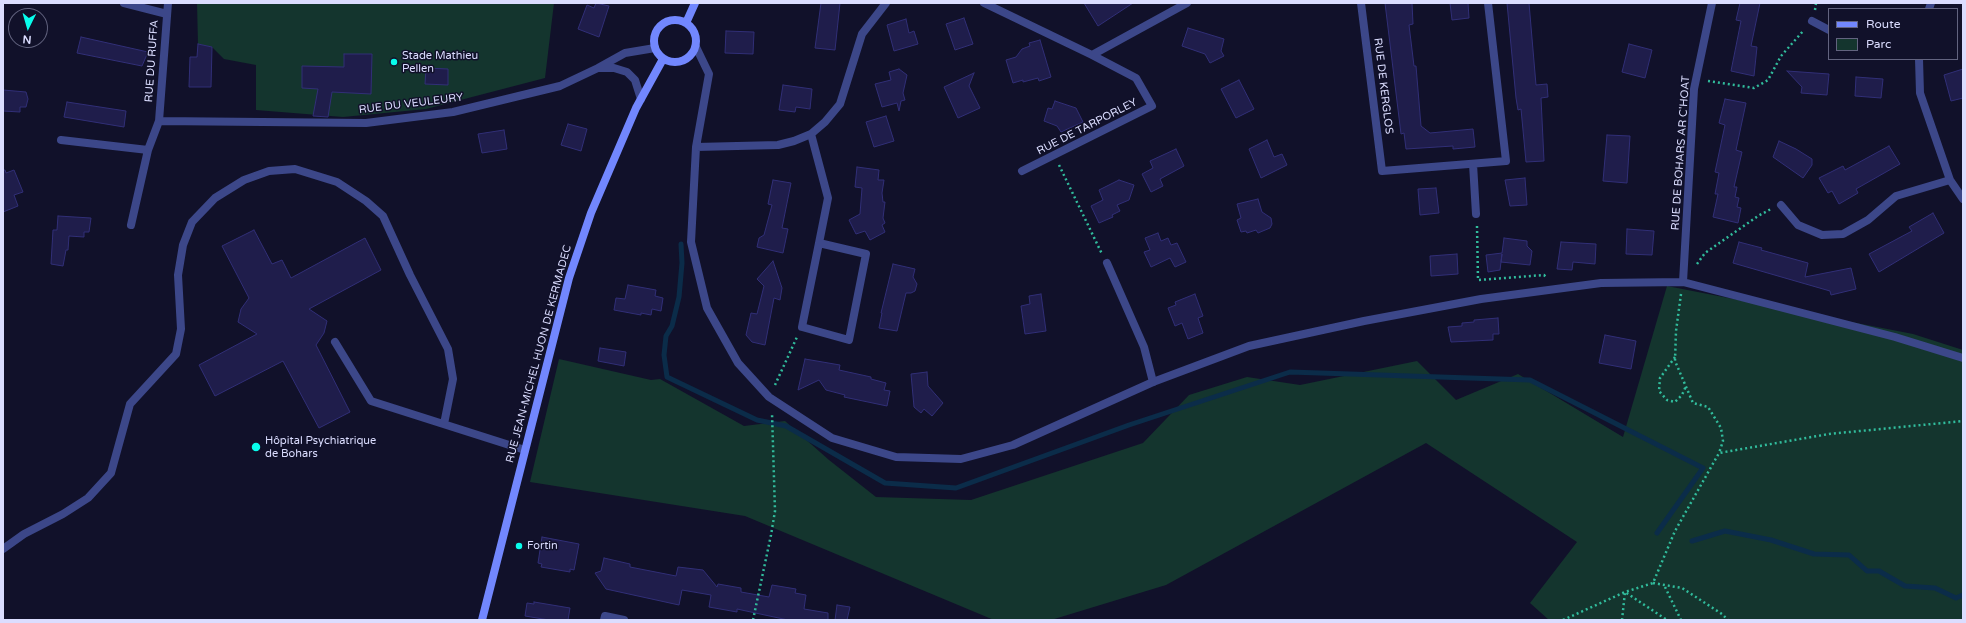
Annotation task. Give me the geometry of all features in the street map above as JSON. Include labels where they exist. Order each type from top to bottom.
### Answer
[{"type":"street","points":[[124,3],[167,14]]},
{"type":"street","name":"RUE DU RUFFA","points":[[131,225],[148,150],[159,121],[168,3]]},
{"type":"street","points":[[686,23],[695,3]]},
{"type":"street","points":[[696,147],[778,145],[794,141],[811,134],[826,122],[840,104],[862,34],[886,3]]},
{"type":"street","name":"RUE DE TARPORLEY","points":[[984,3],[1136,78],[1152,106],[1022,171]]},
{"type":"street","points":[[1092,55],[1186,3]]},
{"type":"street","name":"RUE DE KERGLOS","points":[[1362,3],[1382,171],[1473,164]]},
{"type":"street","points":[[1476,214],[1473,164],[1506,161],[1488,3]]},
{"type":"street","name":"RUE DE BOHARS AR C'HOAT","points":[[1683,282],[1696,79],[1712,3]]},
{"type":"street","points":[[696,47],[688,58],[682,61],[676,62],[663,59],[654,48],[656,31],[662,24],[669,20],[678,20],[686,23],[695,33],[696,47],[709,74],[696,147],[691,242],[707,308],[738,363],[769,397],[832,438],[896,457],[961,459],[1013,445],[1154,382],[1250,346],[1364,321],[1481,299],[1601,283],[1683,282],[1895,337],[1963,358]]},
{"type":"street","points":[[1812,21],[1828,29]]},
{"type":"street","name":"RUE DU VEULEURY","points":[[159,121],[366,123],[453,112],[560,86],[625,53],[654,48]]},
{"type":"street","name":"RUE JEAN-MICHEL HUON DE KERMADEC","points":[[482,620],[524,450],[569,278],[591,213],[641,99],[663,59]]},
{"type":"street","points":[[1919,60],[1920,93],[1950,180],[1963,199]]},
{"type":"street","points":[[598,68],[614,68],[627,72],[635,80],[641,99]]},
{"type":"street","points":[[811,134],[828,198],[802,327],[850,340],[866,254],[819,243]]},
{"type":"street","points":[[61,140],[148,150]]},
{"type":"street","points":[[3,549],[24,534],[63,514],[88,498],[111,473],[130,404],[176,354],[181,329],[178,275],[183,245],[192,222],[215,198],[244,180],[269,171],[295,169],[337,182],[366,201],[383,216],[410,275],[448,349],[454,379],[444,424]]},
{"type":"street","points":[[1780,205],[1798,225],[1822,235],[1843,234],[1868,220],[1896,196],[1950,180]]},
{"type":"street","points":[[1107,263],[1144,347],[1154,382]]},
{"type":"street","points":[[335,342],[371,401],[524,450]]},
{"type":"street","points":[[604,620],[605,616],[624,620]]},
{"type":"path","points":[[1696,79],[1754,88],[1768,80],[1781,56],[1812,21]]},
{"type":"path","points":[[1054,156],[1107,263]]},
{"type":"path","points":[[1696,264],[1705,253],[1758,216],[1780,205]]},
{"type":"path","points":[[1476,214],[1478,280],[1544,275],[1549,280],[1552,289]]},
{"type":"path","points":[[1653,583],[1675,531],[1720,453],[1723,441],[1721,428],[1708,407],[1693,403],[1676,361],[1676,331],[1683,282]]},
{"type":"path","points":[[769,397],[802,327]]},
{"type":"path","points":[[1676,356],[1660,378],[1659,391],[1667,400],[1674,402],[1682,395],[1686,385]]},
{"type":"path","points":[[753,620],[775,511],[773,420]]},
{"type":"path","points":[[1720,453],[1829,434],[1963,420]]},
{"type":"path","points":[[1563,620],[1625,592],[1653,583],[1682,588],[1722,614],[1728,620]]},
{"type":"path","points":[[1665,586],[1681,620]]},
{"type":"path","points":[[1622,620],[1625,592]]},
{"type":"path","points":[[1625,592],[1667,620]]},
{"type":"green space","name":"Stade Mathieu Pellen","points":[[197,3],[554,3],[545,78],[426,109],[343,117],[256,110],[256,65],[224,59],[212,47],[198,44]]},
{"type":"green space","points":[[1667,286],[1913,334],[1963,350],[1963,620],[1549,620],[1530,603],[1577,542],[1426,443],[1166,585],[1051,620],[994,620],[745,516],[530,482],[559,359],[651,380],[660,379],[744,426],[785,421],[829,460],[876,497],[971,500],[1143,443],[1189,395],[1247,377],[1300,385],[1417,361],[1456,400],[1518,374],[1623,437]]},
{"type":"building","points":[[596,3],[609,6],[599,37],[578,29],[587,5],[594,8]]},
{"type":"building","points":[[821,3],[840,3],[835,50],[815,48]]},
{"type":"building","points":[[1084,3],[1133,3],[1098,26]]},
{"type":"building","points":[[1385,3],[1412,3],[1413,24],[1409,25],[1414,66],[1416,66],[1421,126],[1430,133],[1473,129],[1475,147],[1453,149],[1453,146],[1406,149],[1404,133],[1401,134]]},
{"type":"building","points":[[1450,3],[1468,3],[1469,18],[1452,20]]},
{"type":"building","points":[[1507,3],[1529,3],[1536,85],[1547,84],[1548,97],[1541,98],[1544,161],[1526,162],[1521,109],[1518,110],[1516,98]]},
{"type":"building","points":[[1740,3],[1760,3],[1751,46],[1757,47],[1754,76],[1731,71],[1741,21],[1736,20]]},
{"type":"building","points":[[964,18],[973,44],[955,50],[946,24]]},
{"type":"building","points":[[906,19],[909,33],[914,31],[918,44],[894,51],[887,25]]},
{"type":"building","points":[[1188,28],[1224,39],[1221,51],[1224,56],[1210,63],[1205,54],[1182,46]]},
{"type":"building","points":[[726,31],[754,32],[753,54],[725,53]]},
{"type":"building","points":[[81,37],[148,52],[142,66],[77,53]]},
{"type":"building","points":[[1040,40],[1051,77],[1039,81],[1038,78],[1013,83],[1006,60],[1016,57],[1022,49],[1030,46],[1029,43]]},
{"type":"building","points":[[198,44],[212,47],[211,87],[189,87],[190,57],[197,57]]},
{"type":"building","points":[[1629,44],[1652,50],[1645,78],[1622,72]]},
{"type":"building","points":[[344,54],[372,54],[371,94],[332,92],[328,117],[313,116],[318,89],[302,88],[302,66],[344,67]]},
{"type":"building","points":[[426,68],[448,69],[448,85],[425,84]]},
{"type":"building","points":[[899,69],[907,75],[903,93],[905,100],[901,101],[899,111],[897,103],[882,107],[875,84],[891,80],[889,72]]},
{"type":"building","points":[[1963,69],[1963,98],[1951,101],[1944,75]]},
{"type":"building","points":[[1787,71],[1829,74],[1827,95],[1801,93],[1802,87]]},
{"type":"building","points":[[974,73],[969,86],[980,108],[958,118],[944,87]]},
{"type":"building","points":[[1856,77],[1883,79],[1881,98],[1855,96]]},
{"type":"building","points":[[1239,80],[1254,109],[1236,118],[1221,89]]},
{"type":"building","points":[[783,85],[812,89],[810,109],[796,107],[795,112],[779,110]]},
{"type":"building","points":[[3,90],[26,92],[28,99],[26,107],[20,107],[20,112],[3,111]]},
{"type":"building","points":[[1725,99],[1746,103],[1736,150],[1742,152],[1734,187],[1737,187],[1735,197],[1739,198],[1737,207],[1741,208],[1738,223],[1713,217],[1718,194],[1715,194],[1719,173],[1715,172],[1725,125],[1719,123]]},
{"type":"building","points":[[1055,101],[1076,108],[1083,122],[1061,132],[1057,126],[1044,121],[1048,108],[1052,109]]},
{"type":"building","points":[[67,102],[126,111],[124,127],[64,117]]},
{"type":"building","points":[[886,116],[894,141],[874,147],[866,122]]},
{"type":"building","points":[[568,124],[587,129],[581,151],[561,145]]},
{"type":"building","points":[[504,130],[507,149],[482,153],[478,134]]},
{"type":"building","points":[[1607,135],[1630,136],[1627,183],[1603,181]]},
{"type":"building","points":[[1267,140],[1274,157],[1282,154],[1287,165],[1261,178],[1249,149]]},
{"type":"building","points":[[1779,141],[1812,159],[1812,165],[1803,178],[1773,157]]},
{"type":"building","points":[[1889,146],[1900,164],[1856,189],[1858,193],[1839,204],[1832,191],[1828,193],[1819,178],[1843,166],[1845,170]]},
{"type":"building","points":[[1176,149],[1184,166],[1160,179],[1163,186],[1151,192],[1142,174],[1153,168],[1150,161]]},
{"type":"building","points":[[857,167],[879,170],[878,180],[884,180],[882,193],[883,202],[885,202],[883,218],[885,223],[882,225],[885,232],[870,240],[865,231],[856,234],[849,220],[860,214],[862,188],[855,187]]},
{"type":"building","points":[[3,170],[5,170],[6,173],[14,170],[23,192],[14,195],[18,206],[3,212]]},
{"type":"building","points":[[1525,178],[1527,205],[1510,206],[1505,180]]},
{"type":"building","points":[[773,180],[791,183],[782,228],[788,229],[783,253],[757,247],[759,238],[764,235],[772,205],[768,204]]},
{"type":"building","points":[[1119,180],[1134,185],[1129,200],[1117,205],[1120,211],[1112,215],[1113,217],[1099,223],[1091,206],[1103,200],[1099,190]]},
{"type":"building","points":[[1436,188],[1439,213],[1420,215],[1418,189]]},
{"type":"building","points":[[1258,199],[1262,212],[1271,218],[1272,224],[1270,228],[1258,233],[1256,230],[1247,233],[1246,231],[1241,232],[1237,220],[1241,218],[1237,204]]},
{"type":"building","points":[[1933,213],[1944,233],[1879,272],[1869,254],[1912,231],[1909,227]]},
{"type":"building","points":[[58,216],[91,218],[89,232],[84,232],[84,237],[69,236],[68,250],[66,250],[63,266],[51,264],[53,230],[57,230]]},
{"type":"building","points":[[1627,229],[1654,231],[1652,255],[1626,254]]},
{"type":"building","points":[[254,230],[272,264],[282,260],[291,278],[365,238],[381,270],[309,309],[327,321],[324,333],[316,345],[350,412],[319,428],[283,361],[215,396],[199,365],[257,334],[238,322],[241,309],[249,298],[222,246]]},
{"type":"building","points":[[1158,233],[1161,241],[1168,238],[1171,245],[1177,243],[1186,262],[1175,267],[1170,258],[1151,267],[1144,252],[1150,250],[1145,238]]},
{"type":"building","points":[[1504,238],[1527,241],[1527,246],[1532,251],[1530,265],[1501,262],[1500,270],[1488,272],[1486,255],[1502,253]]},
{"type":"building","points":[[1561,242],[1596,244],[1595,264],[1573,262],[1572,270],[1557,269]]},
{"type":"building","points":[[1739,242],[1762,248],[1761,250],[1808,263],[1805,277],[1851,268],[1856,289],[1831,295],[1830,291],[1733,263]]},
{"type":"building","points":[[1457,254],[1458,274],[1431,276],[1430,256]]},
{"type":"building","points":[[773,261],[782,288],[780,300],[774,298],[765,345],[752,342],[746,335],[751,313],[757,314],[764,286],[757,279]]},
{"type":"building","points":[[893,264],[915,269],[913,277],[917,284],[915,291],[906,293],[897,331],[879,328],[881,313]]},
{"type":"building","points":[[628,285],[656,290],[655,296],[663,298],[661,311],[652,309],[651,315],[641,313],[641,315],[614,310],[616,298],[625,299]]},
{"type":"building","points":[[1041,294],[1046,331],[1025,334],[1021,306],[1030,304],[1029,296]]},
{"type":"building","points":[[1195,294],[1203,316],[1198,318],[1203,333],[1188,339],[1182,323],[1175,326],[1168,308],[1176,305],[1175,302]]},
{"type":"building","points":[[1498,318],[1499,334],[1493,334],[1493,340],[1451,342],[1448,327],[1462,326],[1462,323],[1474,322],[1474,320]]},
{"type":"building","points":[[1605,335],[1636,341],[1631,369],[1599,363]]},
{"type":"building","points":[[600,348],[626,352],[624,366],[598,361]]},
{"type":"building","points":[[805,359],[840,365],[839,370],[871,377],[871,379],[886,383],[884,390],[890,391],[887,406],[844,397],[845,395],[826,390],[819,380],[798,390]]},
{"type":"building","points":[[927,372],[928,386],[943,403],[932,416],[924,409],[921,413],[914,407],[911,374]]},
{"type":"building","points":[[542,537],[579,544],[574,570],[570,569],[570,572],[541,567],[542,564],[538,563]]},
{"type":"building","points":[[604,558],[630,564],[630,567],[676,576],[678,567],[703,570],[717,587],[718,584],[741,588],[741,592],[769,597],[772,585],[796,589],[795,593],[806,595],[804,609],[828,613],[828,620],[788,620],[737,609],[737,612],[709,607],[711,595],[682,590],[679,605],[606,589],[595,573],[601,571]]},
{"type":"building","points":[[534,602],[570,608],[568,620],[549,620],[525,616],[527,603],[534,604]]},
{"type":"building","points":[[837,605],[850,607],[847,620],[835,620]]},
{"type":"waterway","points":[[681,244],[682,263],[679,297],[672,326],[666,336],[664,355],[667,377],[757,420],[786,426],[885,483],[956,488],[1129,425],[1290,372],[1530,380],[1703,468],[1657,533]]},
{"type":"waterway","points":[[1692,541],[1725,531],[1771,540],[1814,554],[1849,555],[1867,571],[1879,571],[1905,586],[1935,588],[1956,598],[1963,595]]},
{"type":"place","name":"Stade Mathieu Pellen","points":[[394,62]]},
{"type":"place","name":"Hôpital Psychiatrique de Bohars","points":[[256,447]]},
{"type":"place","name":"Fortin","points":[[519,546]]}]
